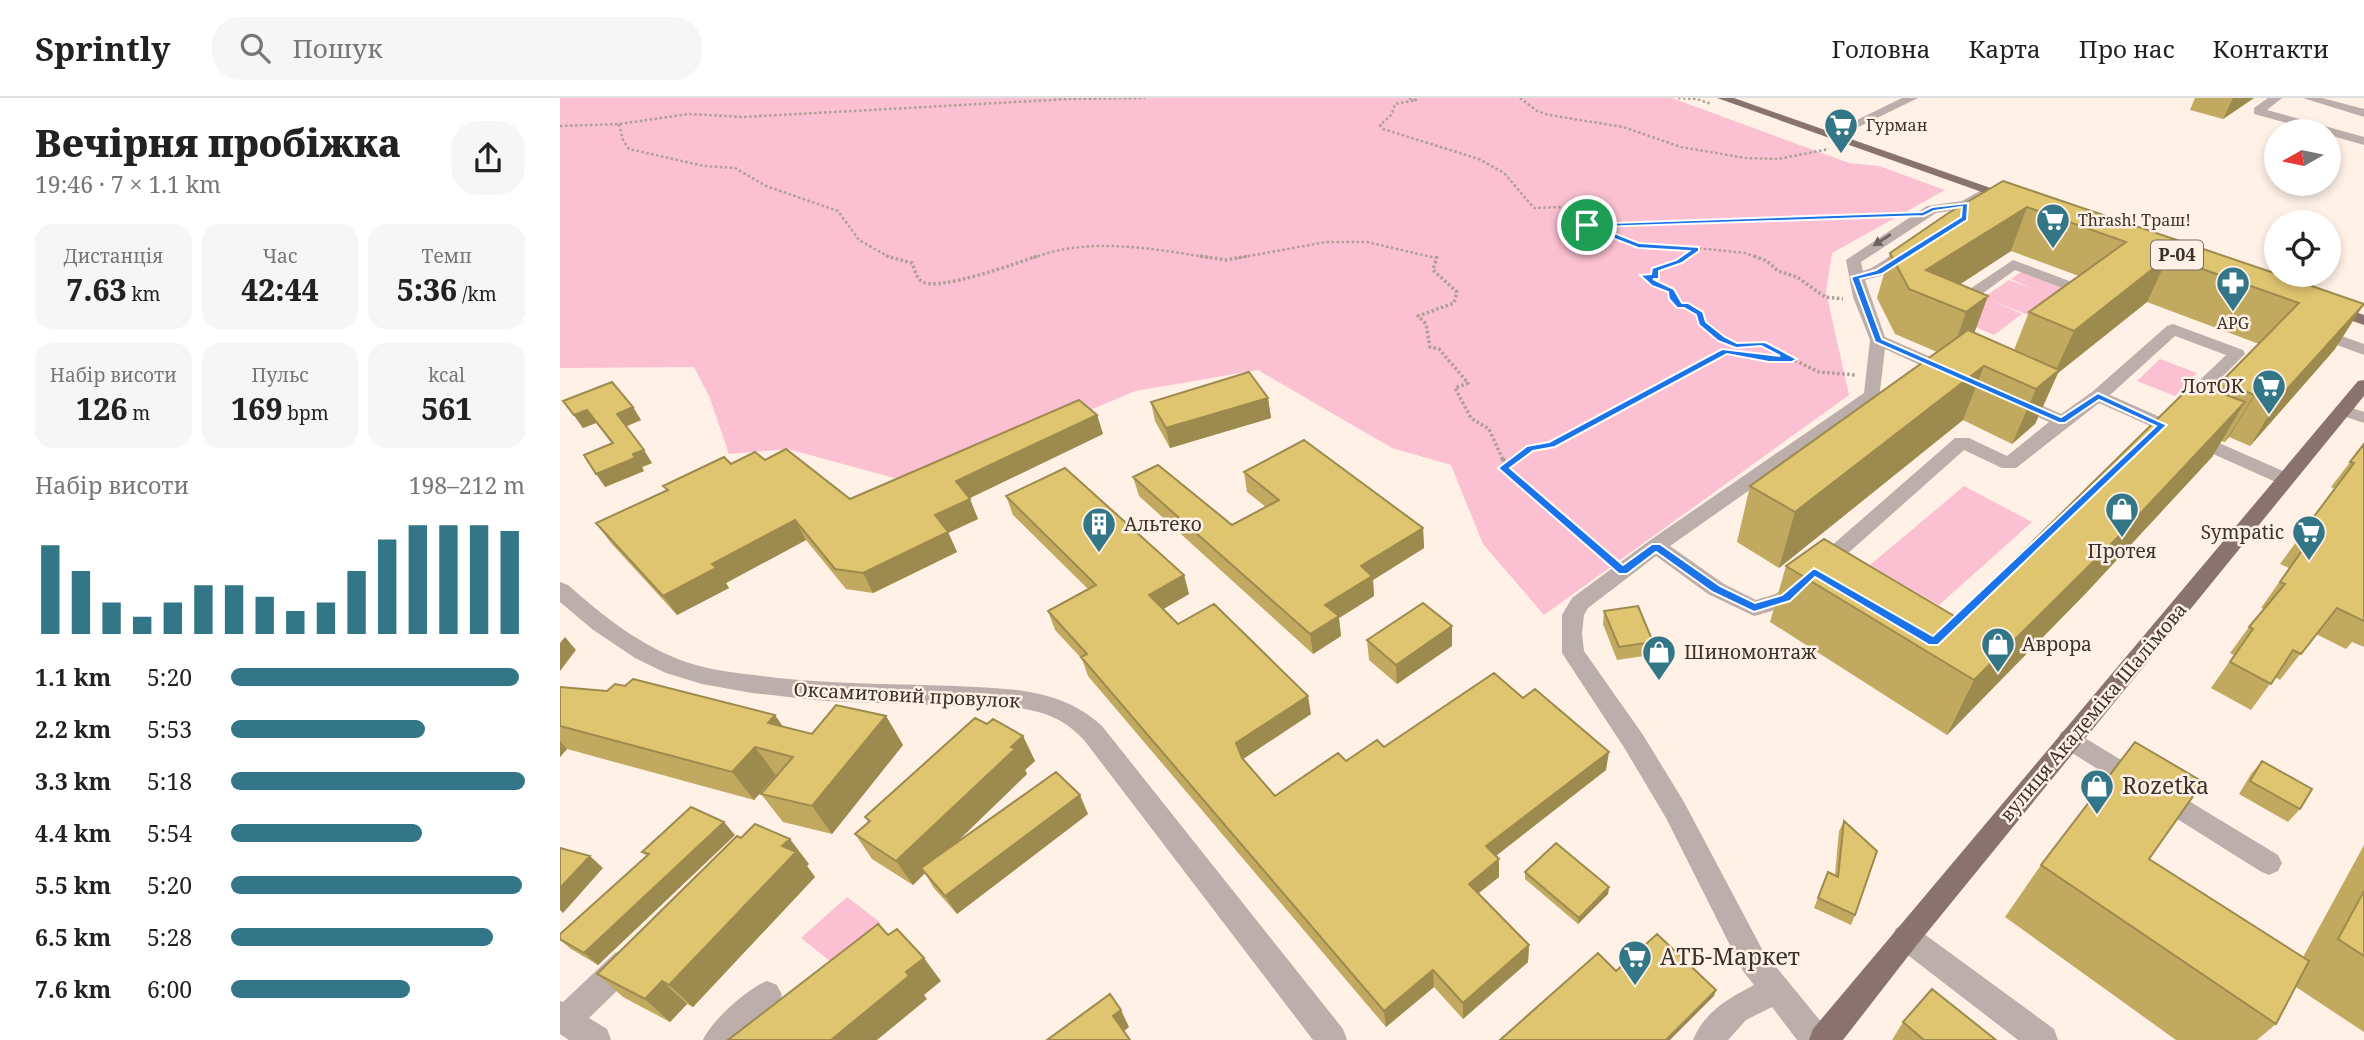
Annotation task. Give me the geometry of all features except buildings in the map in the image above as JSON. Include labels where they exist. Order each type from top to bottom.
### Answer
[{"type":"main road","points":[[1723,98],[1833,141],[2028,203]]},
{"type":"main road","points":[[2309,301],[2364,320]]},
{"type":"main road","name":"вулиця Академіка Шалімова","points":[[1824,1040],[1906,937],[2286,480],[2354,414],[2364,385]]},
{"type":"street","points":[[1833,141],[1912,98]]},
{"type":"street","points":[[2276,98],[2258,111],[2286,119]]},
{"type":"street","points":[[2309,98],[2364,113]]},
{"type":"street","points":[[2345,98],[2364,103]]},
{"type":"street","points":[[2342,135],[2364,141]]},
{"type":"street","points":[[1816,1040],[1774,991],[1753,961],[1675,810],[1634,741],[1573,653],[1573,615],[1580,603],[1656,546],[1873,395],[1878,340],[1861,297],[1853,260],[1932,209],[1970,211],[1989,190]]},
{"type":"street","points":[[1855,277],[1879,272],[1922,245]]},
{"type":"street","points":[[1957,326],[1951,309],[2013,264],[2083,290]]},
{"type":"street","points":[[2300,327],[2364,350]]},
{"type":"street","points":[[1656,546],[1716,589],[1754,608],[1786,598],[1962,442],[2009,464],[2098,396],[2173,329],[2237,354],[2143,444]]},
{"type":"street","points":[[1878,340],[1961,377],[1968,371]]},
{"type":"street","points":[[1999,393],[2062,421]]},
{"type":"street","points":[[2098,396],[2286,480]]},
{"type":"street","points":[[1814,572],[1838,586]]},
{"type":"street","name":"Оксамитовий провулок","points":[[560,590],[597,624],[635,648],[676,667],[722,680],[833,692],[979,697],[1027,702],[1059,708],[1078,718],[1093,733],[1332,1040]]},
{"type":"street","points":[[2070,739],[2269,863]]},
{"type":"street","points":[[1906,937],[2043,1040]]},
{"type":"street","points":[[596,1040],[563,1018],[645,944]]},
{"type":"street","points":[[1708,1040],[1734,1010],[1774,991]]},
{"type":"street","points":[[718,1040],[766,995]]},
{"type":"path","points":[[560,125],[619,124],[688,114],[743,117],[1070,99],[1145,98]]},
{"type":"path","points":[[1409,98],[1418,99]]},
{"type":"path","points":[[1520,98],[1536,111],[1549,115],[1623,127],[1681,146],[1745,158],[1778,159],[1833,141]]},
{"type":"path","points":[[1418,99],[1395,104],[1392,114],[1380,125],[1383,129],[1479,159],[1504,173],[1534,208],[1559,207],[1587,225],[1638,246],[1745,253],[1767,261],[1778,271],[1797,277],[1825,297],[1861,297]]},
{"type":"path","points":[[619,124],[623,140],[629,149],[704,166],[734,169],[751,175],[766,186],[838,211],[848,229],[871,250],[889,259],[912,263],[919,281],[926,284],[979,275],[1043,254],[1087,246],[1151,248],[1226,260],[1326,242],[1367,242],[1437,256],[1433,271],[1457,292],[1454,303],[1418,316],[1426,324],[1430,347],[1439,349],[1468,383],[1455,388],[1471,418],[1489,429],[1503,458],[1503,468],[1623,571]]},
{"type":"path","points":[[1587,225],[1924,214]]},
{"type":"path","points":[[1696,249],[1679,261],[1655,270],[1656,277],[1644,275],[1655,285],[1671,291],[1675,296],[1673,299],[1680,306],[1685,305],[1700,314],[1702,323],[1736,346],[1762,344],[1819,372],[1875,377]]},
{"type":"path","points":[[1503,468],[1530,449],[1552,445],[1725,351],[1769,359],[1792,359]]},
{"type":"shaded area","points":[[560,98],[1672,98],[1849,163],[1879,166],[1945,190],[1832,253],[1826,292],[1849,395],[1544,615],[1483,544],[1451,465],[1392,448],[1258,370],[1135,391],[916,484],[788,449],[729,454],[709,396],[694,367],[560,368]]},
{"type":"shaded area","points":[[2021,272],[2073,292],[2038,319],[1991,300],[2022,314],[1994,335],[1966,323],[1984,297],[2009,280],[2031,288],[2011,279]]},
{"type":"shaded area","points":[[2160,359],[2197,373],[2175,396],[2137,381]]},
{"type":"shaded area","points":[[1964,486],[2032,522],[1939,605],[1870,565]]},
{"type":"shaded area","points":[[847,897],[881,923],[835,965],[801,938]]},
{"type":"place","name":"Гурман","points":[[1841,155]]},
{"type":"place","name":"Thrash! Траш!","points":[[2053,250]]},
{"type":"place","name":"APG","points":[[2233,313]]},
{"type":"place","name":"ЛотОК","points":[[2269,416]]},
{"type":"place","name":"Протея","points":[[2122,539]]},
{"type":"place","name":"Альтеко","points":[[1099,554]]},
{"type":"place","name":"Sympatic","points":[[2309,562]]},
{"type":"place","name":"Аврора","points":[[1998,674]]},
{"type":"place","name":"Шиномонтаж","points":[[1659,682]]},
{"type":"place","name":"Rozetka","points":[[2097,816]]},
{"type":"place","name":"АТБ-Маркет","points":[[1635,987]]},
{"type":"route","points":[[1966,205],[1965,218],[1879,272],[1855,277],[1878,340],[2062,421],[2098,396],[2162,425],[1934,642],[1814,572],[1786,598],[1754,608],[1716,589],[1656,546],[1623,571],[1503,468],[1530,449],[1552,445],[1725,351],[1769,359],[1792,359],[1762,344],[1736,346],[1722,339],[1702,323],[1700,314],[1685,305],[1680,306],[1673,299],[1675,296],[1671,291],[1655,285],[1644,275],[1656,277],[1653,273],[1655,270],[1679,261],[1696,249],[1638,246],[1587,225],[1924,214],[1932,209],[1966,205]]}]
